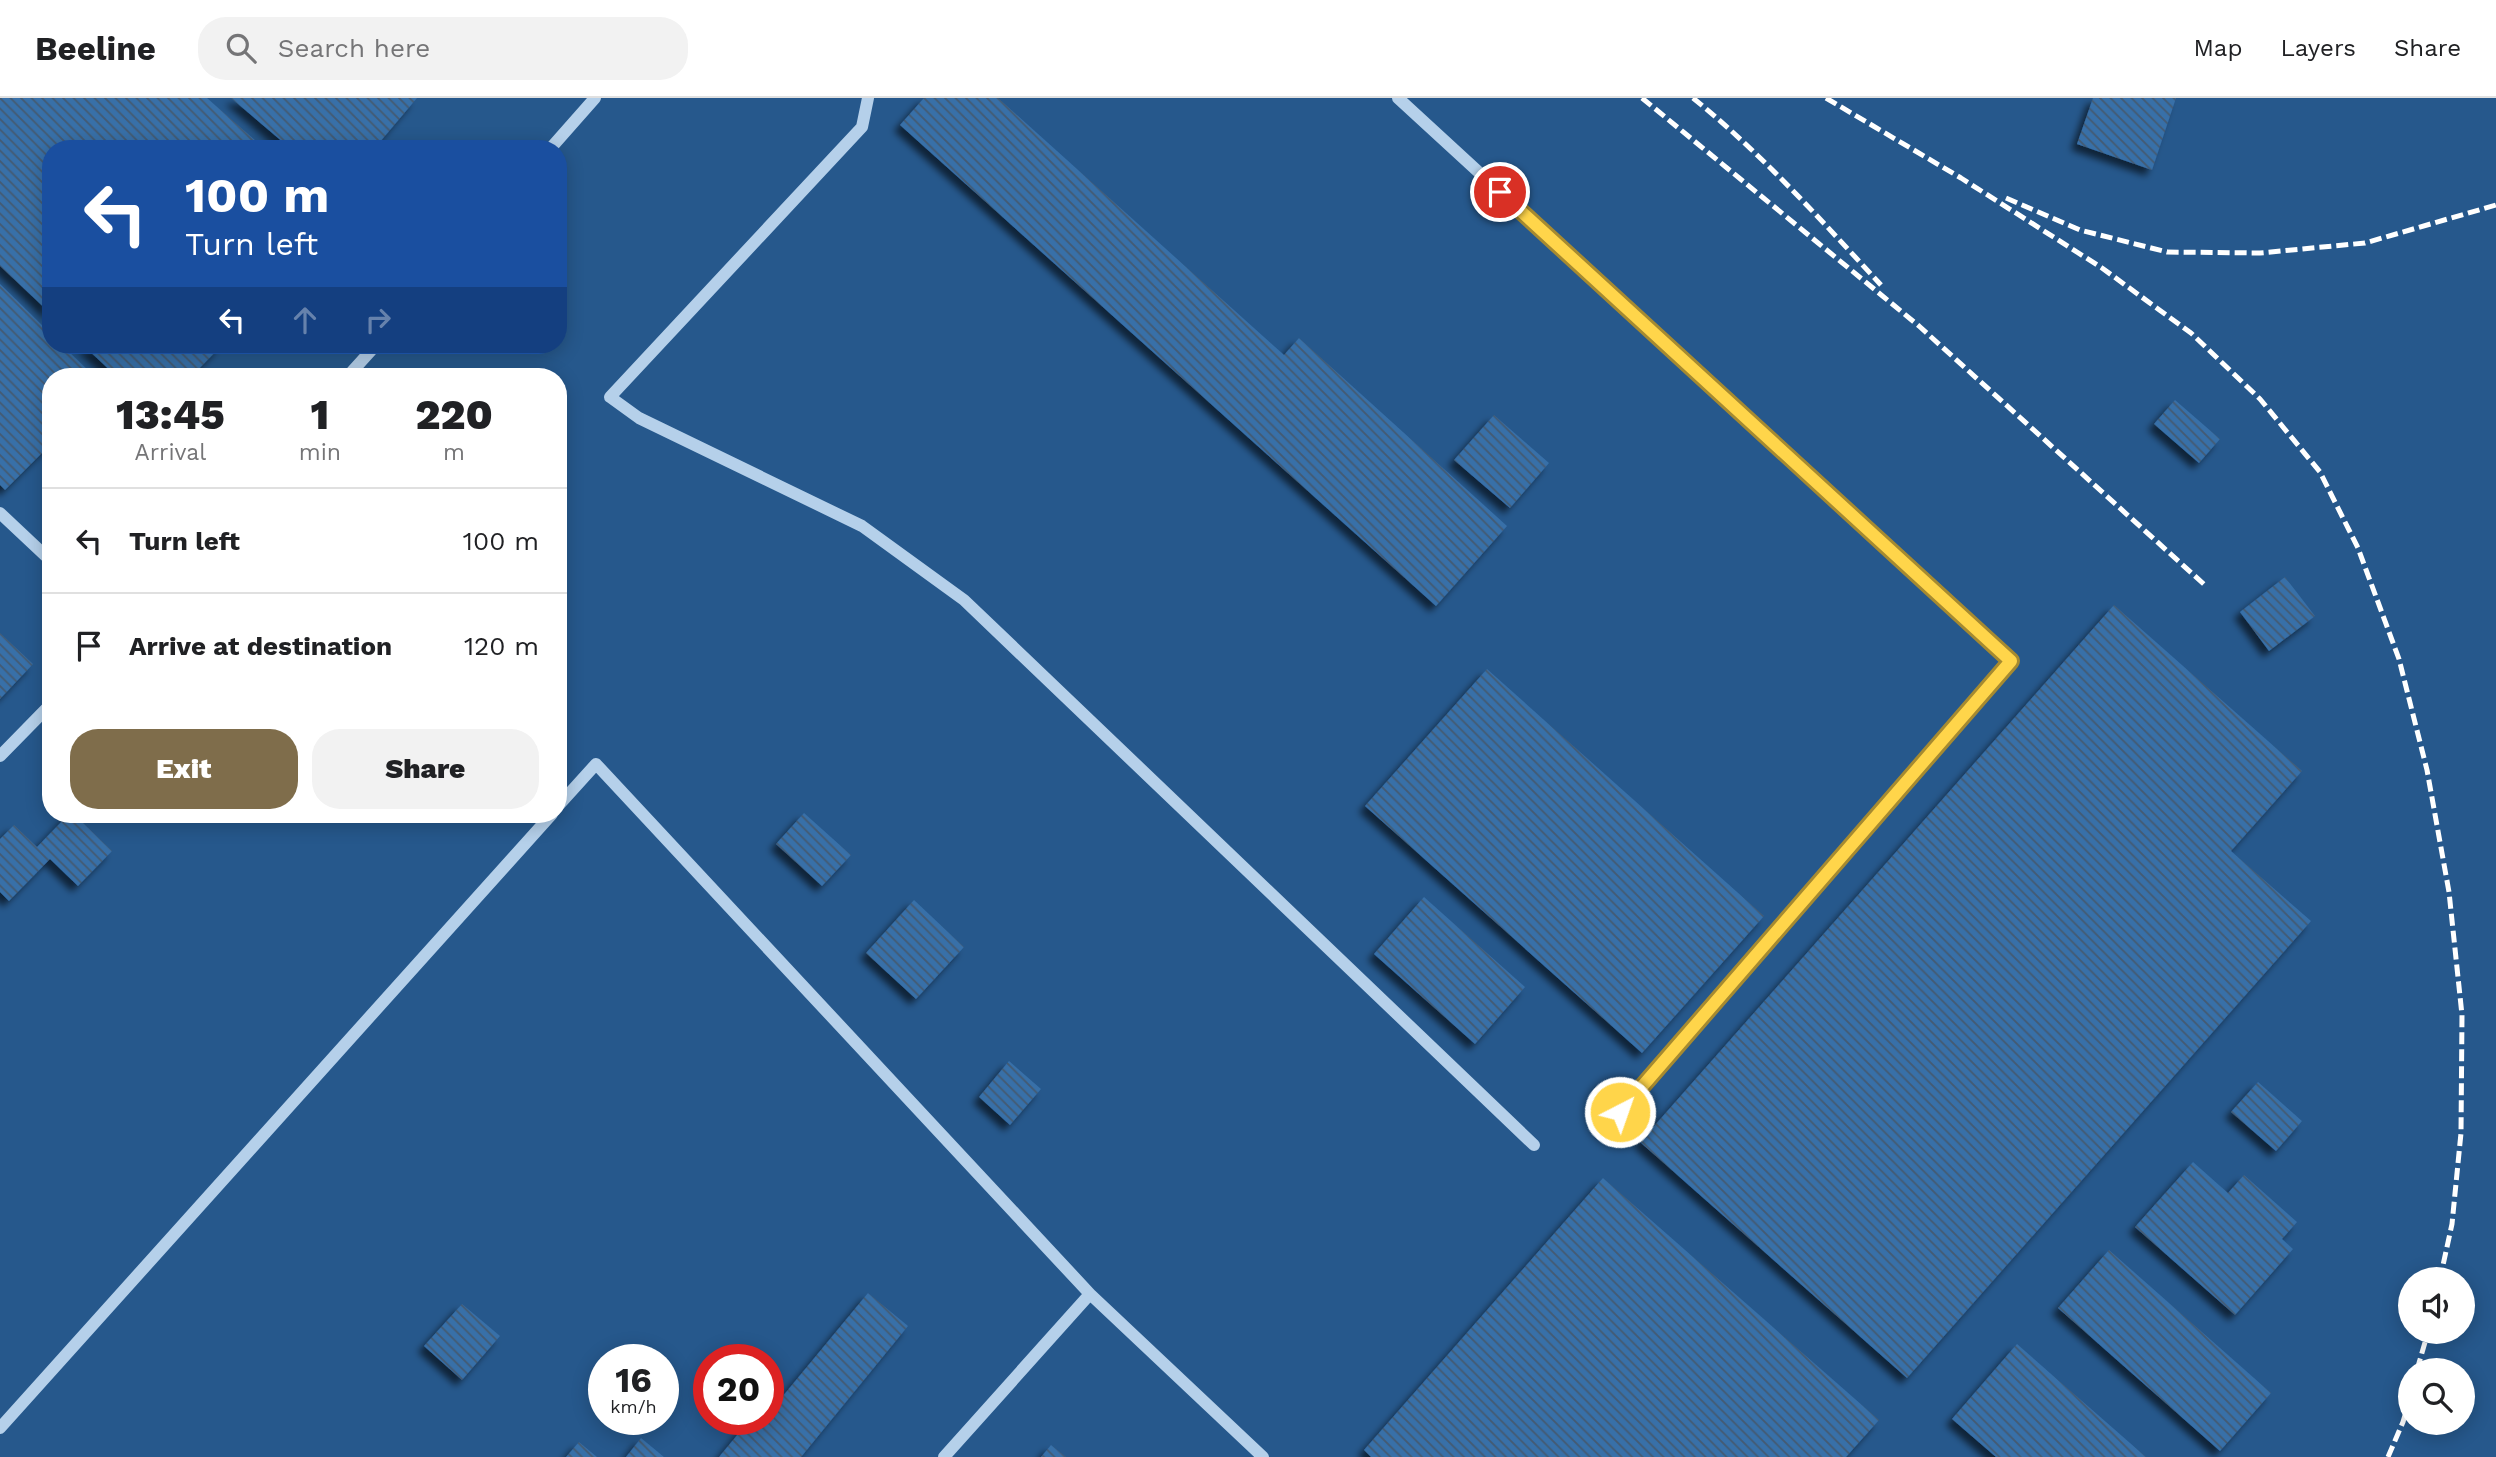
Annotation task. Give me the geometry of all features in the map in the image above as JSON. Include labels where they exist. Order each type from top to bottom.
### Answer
[{"type":"street","points":[[558,140],[596,98]]},
{"type":"street","points":[[868,98],[862,127],[610,397],[639,418],[862,526],[964,600],[1534,1145]]},
{"type":"street","points":[[1398,98],[2011,661],[1620,1112]]},
{"type":"street","points":[[355,368],[368,354]]},
{"type":"street","points":[[0,513],[42,553]]},
{"type":"street","points":[[0,756],[42,713]]},
{"type":"street","points":[[567,796],[596,764],[1090,1294],[1262,1457]]},
{"type":"street","points":[[0,1428],[544,823]]},
{"type":"street","points":[[944,1457],[1090,1294]]},
{"type":"building","points":[[0,98],[207,98],[255,140],[42,140],[42,306],[0,266]]},
{"type":"building","points":[[231,98],[417,98],[382,140],[280,140]]},
{"type":"building","points":[[924,98],[998,98],[1284,355],[1299,338],[1507,526],[1436,606],[900,125]]},
{"type":"building","points":[[2093,98],[2176,98],[2152,170],[2077,144]]},
{"type":"building","points":[[0,284],[42,325],[42,354],[71,354],[86,368],[42,368],[42,453],[5,490],[0,485]]},
{"type":"building","points":[[93,354],[213,354],[200,368],[107,368]]},
{"type":"building","points":[[2175,400],[2220,439],[2199,463],[2154,424]]},
{"type":"building","points":[[1494,415],[1549,463],[1510,508],[1454,460]]},
{"type":"building","points":[[2285,577],[2315,616],[2269,651],[2240,612]]},
{"type":"building","points":[[2114,605],[2302,771],[2231,851],[2311,921],[1907,1378],[1640,1142]]},
{"type":"building","points":[[0,633],[33,664],[0,699]]},
{"type":"building","points":[[1487,669],[1764,916],[1642,1053],[1365,806]]},
{"type":"building","points":[[804,813],[851,855],[822,886],[776,844]]},
{"type":"building","points":[[60,823],[83,823],[112,851],[78,886],[50,859],[9,901],[0,892],[0,839],[14,825],[37,847]]},
{"type":"building","points":[[1424,897],[1525,987],[1475,1044],[1374,954]]},
{"type":"building","points":[[914,900],[964,947],[916,999],[866,953]]},
{"type":"building","points":[[1009,1061],[1041,1089],[1010,1125],[979,1097]]},
{"type":"building","points":[[2258,1082],[2302,1121],[2276,1151],[2231,1112]]},
{"type":"building","points":[[2193,1162],[2228,1193],[2244,1175],[2297,1222],[2282,1239],[2293,1249],[2235,1315],[2135,1227]]},
{"type":"building","points":[[1603,1178],[1879,1420],[1846,1457],[1371,1457],[1364,1450]]},
{"type":"building","points":[[2109,1250],[2271,1393],[2220,1451],[2058,1308]]},
{"type":"building","points":[[868,1293],[908,1326],[801,1457],[719,1457],[737,1435],[784,1435],[784,1395]]},
{"type":"building","points":[[462,1304],[500,1336],[462,1380],[424,1346]]},
{"type":"building","points":[[2017,1344],[2146,1457],[1996,1457],[1952,1419]]},
{"type":"building","points":[[641,1438],[664,1457],[626,1457]]},
{"type":"building","points":[[579,1442],[597,1457],[566,1457]]},
{"type":"building","points":[[1051,1445],[1066,1457],[1041,1457]]},
{"type":"railway","points":[[1642,98],[1919,326],[2207,587]]},
{"type":"railway","points":[[1693,98],[1767,165],[1881,285]]},
{"type":"railway","points":[[1826,98],[1961,178],[2102,268],[2191,333],[2260,399],[2320,472],[2358,548],[2399,659],[2427,770],[2449,892],[2462,1015],[2461,1133],[2452,1224],[2443,1267]]},
{"type":"railway","points":[[2006,198],[2080,230],[2167,252],[2260,253],[2365,243],[2496,205]]},
{"type":"railway","points":[[2420,1358],[2425,1344]]},
{"type":"railway","points":[[2388,1457],[2398,1434]]},
{"type":"route","points":[[1500,192],[2011,661],[1620,1112]]}]
